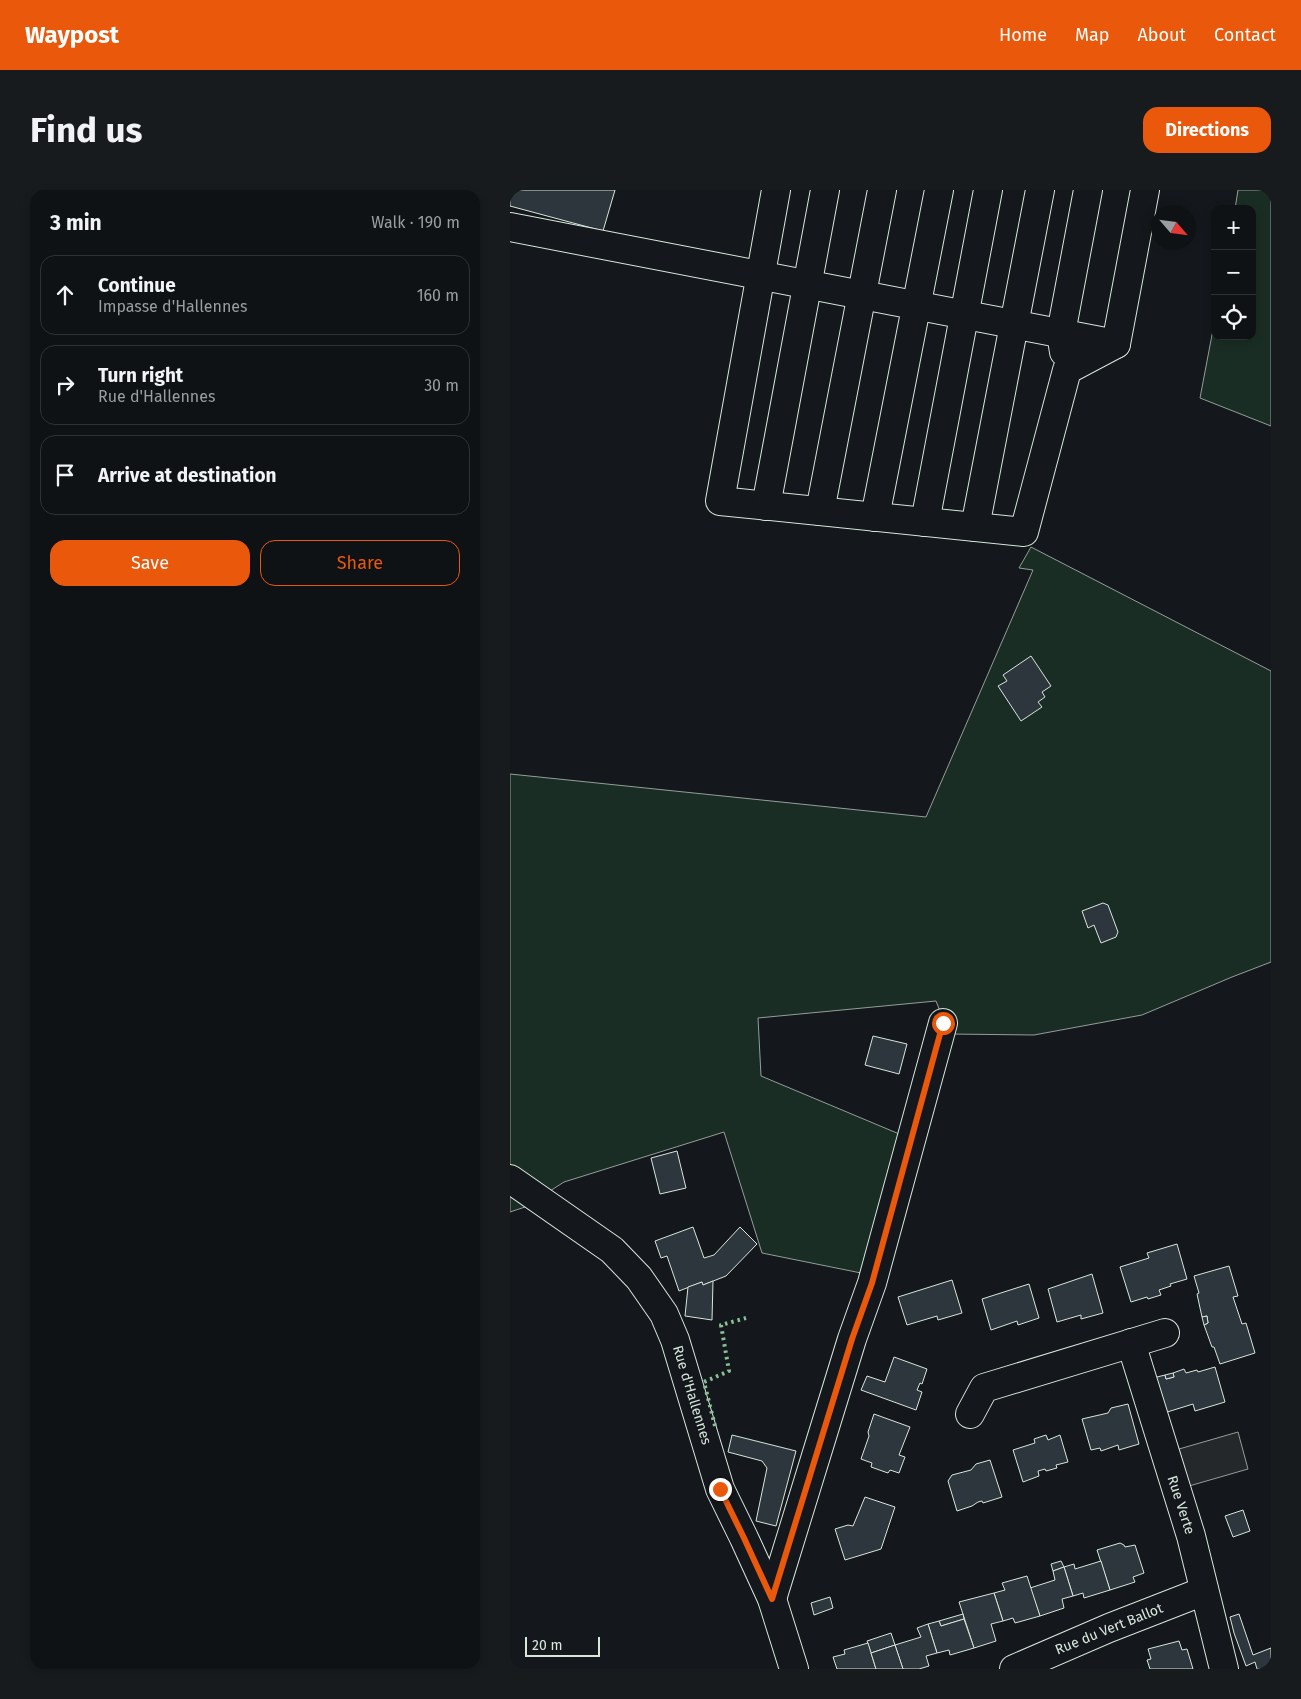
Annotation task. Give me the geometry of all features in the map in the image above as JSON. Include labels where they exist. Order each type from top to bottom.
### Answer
[{"type":"street","points":[[776,190],[720,500],[1024,532],[1067,370],[1061,333],[1088,190]]},
{"type":"street","points":[[766,506],[825,190]]},
{"type":"street","points":[[820,511],[882,190]]},
{"type":"street","points":[[876,517],[939,190]]},
{"type":"street","points":[[925,522],[988,190]]},
{"type":"street","points":[[975,528],[1040,190]]},
{"type":"street","points":[[1116,344],[1145,190]]},
{"type":"street","points":[[510,227],[1116,344]]},
{"type":"street","points":[[1067,370],[1116,344]]},
{"type":"street","points":[[772,1599],[852,1339],[872,1283],[943,1023]]},
{"type":"street","name":"Rue d'Hallennes","points":[[510,1179],[612,1250],[640,1278],[656,1302],[675,1340],[720,1489],[772,1599],[794,1669]]},
{"type":"street","points":[[970,1414],[984,1388],[1165,1333]]},
{"type":"street","name":"Rue Verte","points":[[1131,1343],[1159,1439],[1191,1536],[1224,1669]]},
{"type":"street","name":"Rue du Vert Ballot","points":[[1014,1669],[1108,1628],[1204,1591]]},
{"type":"green space","points":[[1238,190],[1271,190],[1271,426],[1200,398],[1211,340],[1256,340],[1256,205],[1236,205]]},
{"type":"green space","points":[[1031,547],[1271,671],[1271,962],[1142,1015],[1034,1035],[949,1034],[936,1001],[758,1018],[761,1076],[904,1136],[866,1274],[762,1253],[724,1132],[564,1182],[525,1207],[510,1212],[510,774],[926,817],[1033,570],[1019,568]]},
{"type":"shaded area","points":[[1238,1432],[1248,1469],[1189,1486],[1179,1449]]},
{"type":"building","points":[[510,190],[615,190],[603,231],[510,206]]},
{"type":"building","points":[[1031,656],[1051,686],[1042,692],[1045,697],[1038,702],[1042,707],[1021,721],[998,686],[1007,681],[1003,675]]},
{"type":"building","points":[[1103,903],[1108,905],[1118,932],[1116,937],[1101,943],[1094,925],[1088,928],[1082,911]]},
{"type":"building","points":[[873,1036],[907,1044],[899,1074],[865,1065]]},
{"type":"building","points":[[677,1151],[686,1188],[660,1194],[651,1158]]},
{"type":"building","points":[[693,1227],[704,1258],[714,1255],[740,1227],[757,1244],[726,1276],[703,1285],[702,1282],[679,1291],[667,1256],[661,1258],[655,1241]]},
{"type":"building","points":[[1177,1244],[1187,1279],[1170,1284],[1171,1286],[1159,1290],[1161,1295],[1131,1302],[1120,1267],[1149,1258],[1147,1253]]},
{"type":"building","points":[[1229,1266],[1238,1296],[1233,1297],[1242,1324],[1246,1323],[1255,1353],[1220,1364],[1204,1325],[1208,1323],[1207,1316],[1202,1317],[1197,1294],[1199,1293],[1194,1276]]},
{"type":"building","points":[[1092,1274],[1103,1313],[1081,1319],[1081,1315],[1057,1322],[1048,1289]]},
{"type":"building","points":[[952,1280],[962,1313],[938,1320],[937,1316],[907,1325],[898,1297]]},
{"type":"building","points":[[713,1281],[712,1320],[685,1316],[688,1287],[702,1282],[703,1285]]},
{"type":"building","points":[[1029,1284],[1039,1318],[1018,1325],[1017,1321],[991,1330],[982,1299]]},
{"type":"building","points":[[1207,1316],[1208,1323],[1204,1325],[1202,1317]]},
{"type":"building","points":[[894,1357],[927,1369],[922,1384],[920,1383],[917,1390],[922,1392],[916,1410],[861,1390],[867,1376],[885,1382]]},
{"type":"building","points":[[1215,1367],[1225,1402],[1195,1411],[1193,1404],[1164,1413],[1153,1378],[1165,1375],[1166,1379],[1174,1377],[1173,1373],[1184,1369],[1186,1373]]},
{"type":"building","points":[[1173,1373],[1174,1377],[1166,1379],[1165,1375]]},
{"type":"building","points":[[1128,1404],[1139,1444],[1119,1450],[1118,1445],[1101,1451],[1100,1448],[1091,1450],[1082,1419],[1108,1413],[1111,1408]]},
{"type":"building","points":[[874,1414],[910,1427],[899,1455],[905,1457],[899,1473],[890,1470],[888,1473],[871,1467],[872,1463],[861,1459]]},
{"type":"building","points":[[732,1435],[796,1451],[776,1526],[756,1521],[767,1468],[762,1461],[728,1452]]},
{"type":"building","points":[[1046,1435],[1048,1440],[1060,1435],[1068,1462],[1056,1465],[1057,1468],[1038,1471],[1039,1476],[1023,1482],[1013,1450],[1035,1443],[1034,1439]]},
{"type":"building","points":[[990,1460],[1002,1497],[983,1503],[982,1501],[978,1502],[957,1511],[948,1481],[952,1475],[971,1470],[976,1464]]},
{"type":"building","points":[[865,1497],[895,1507],[881,1549],[845,1560],[835,1529],[848,1525],[853,1526]]},
{"type":"building","points":[[1243,1510],[1250,1531],[1233,1537],[1225,1516]]},
{"type":"building","points":[[1120,1543],[1125,1547],[1135,1545],[1144,1573],[1133,1577],[1135,1582],[1110,1590],[1097,1550]]},
{"type":"building","points":[[1061,1561],[1064,1567],[1053,1571],[1051,1564]]},
{"type":"building","points":[[1101,1561],[1110,1590],[1084,1598],[1083,1593],[1073,1596],[1064,1567],[1074,1564],[1075,1569]]},
{"type":"building","points":[[1064,1567],[1073,1596],[1062,1599],[1064,1608],[1040,1616],[1030,1588],[1055,1580],[1053,1571]]},
{"type":"building","points":[[1027,1576],[1040,1616],[1015,1623],[1013,1618],[1003,1621],[994,1593],[1005,1590],[1002,1583]]},
{"type":"building","points":[[994,1593],[1003,1621],[991,1624],[996,1641],[974,1648],[959,1602]]},
{"type":"building","points":[[830,1597],[833,1608],[814,1615],[811,1603]]},
{"type":"building","points":[[963,1614],[964,1619],[941,1626],[939,1621]]},
{"type":"building","points":[[1239,1614],[1253,1655],[1271,1648],[1271,1669],[1257,1669],[1255,1662],[1246,1666],[1230,1617]]},
{"type":"building","points":[[964,1619],[974,1648],[950,1655],[949,1650],[937,1653],[928,1624],[939,1621],[941,1626]]},
{"type":"building","points":[[928,1624],[937,1653],[926,1656],[929,1666],[919,1669],[903,1669],[895,1645],[921,1637],[917,1628]]},
{"type":"building","points":[[891,1633],[895,1645],[871,1653],[867,1641]]},
{"type":"building","points":[[1179,1641],[1182,1650],[1187,1649],[1193,1669],[1150,1669],[1147,1660],[1151,1659],[1148,1649]]},
{"type":"building","points":[[868,1643],[876,1669],[837,1669],[833,1657],[845,1654],[844,1650]]},
{"type":"building","points":[[895,1645],[903,1669],[876,1669],[871,1653]]},
{"type":"hedge","points":[[715,1426],[704,1382],[729,1371],[721,1325],[746,1318]]},
{"type":"route","points":[[720,1489],[772,1599],[852,1339],[872,1283],[943,1023]]}]
